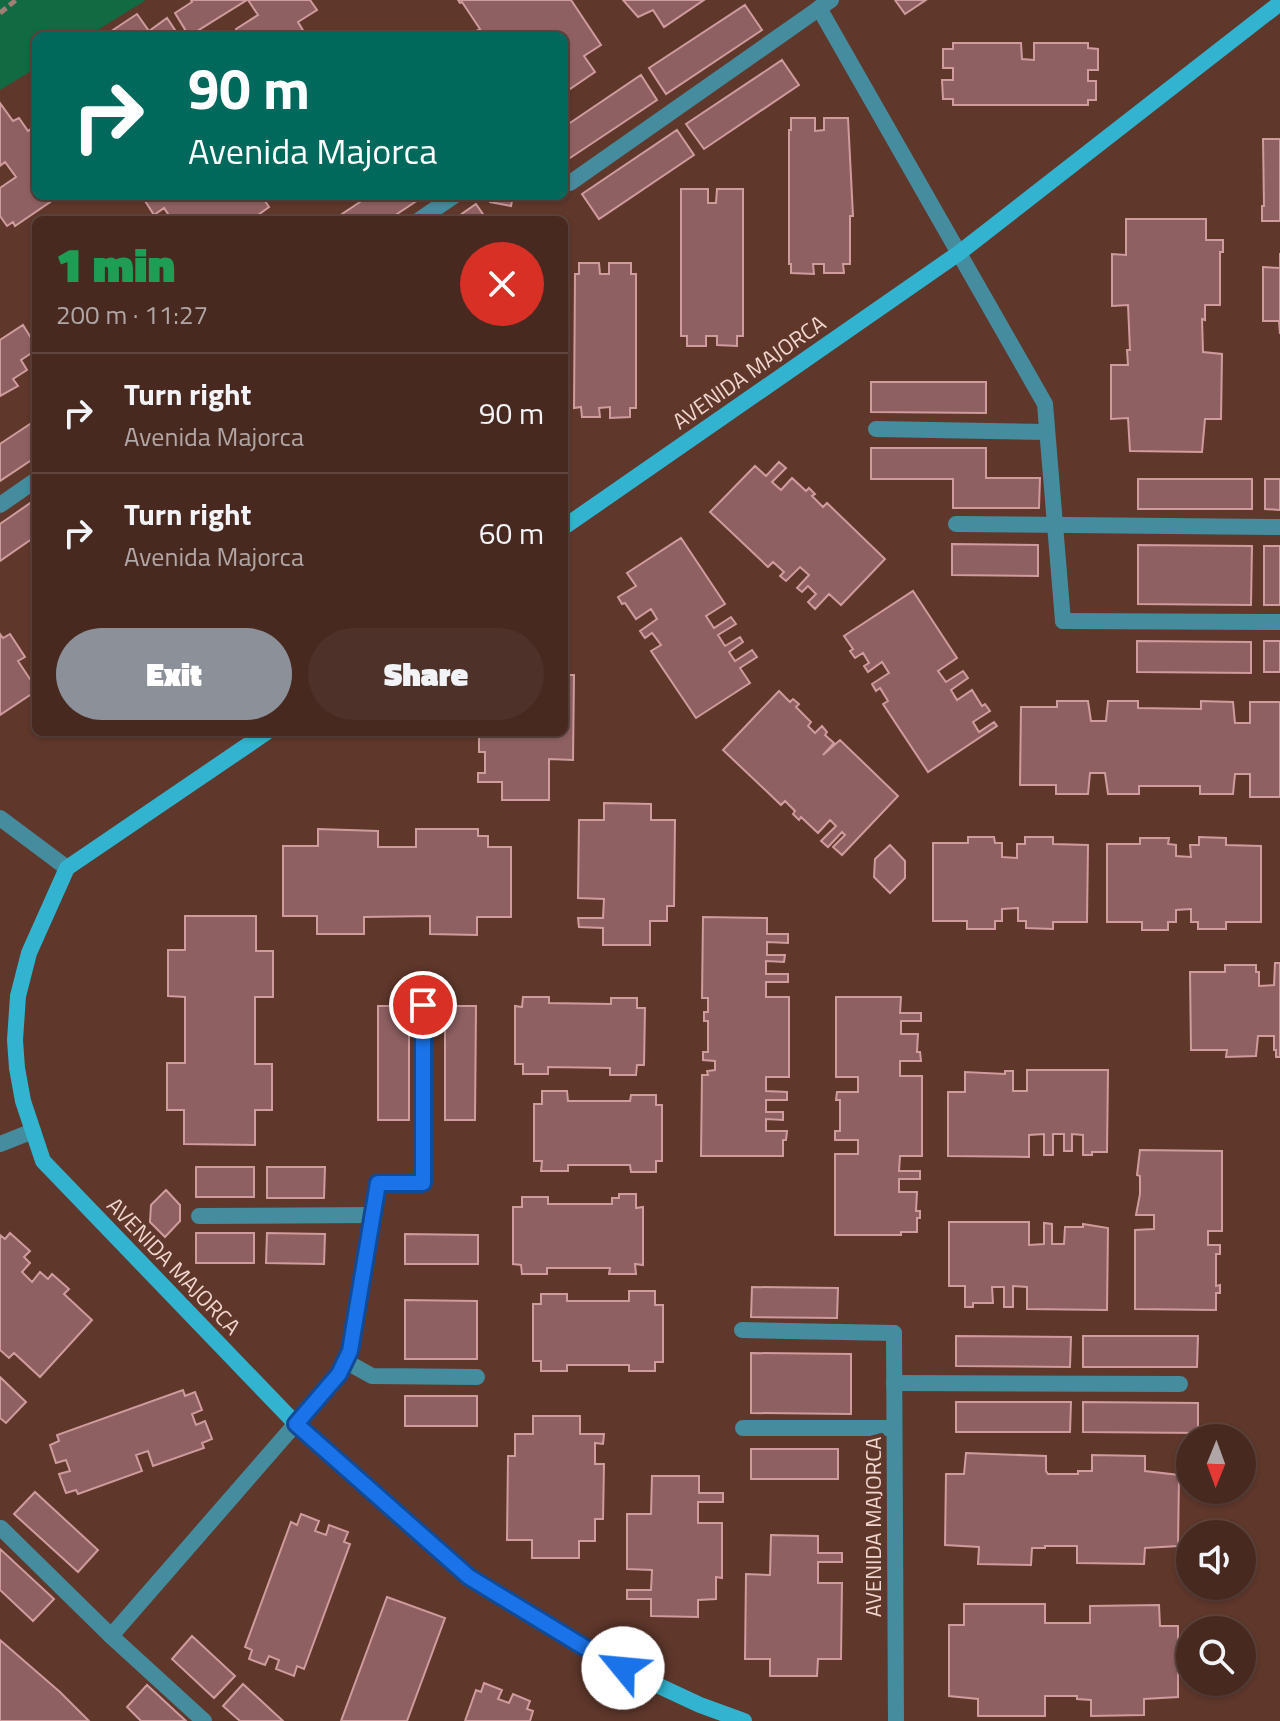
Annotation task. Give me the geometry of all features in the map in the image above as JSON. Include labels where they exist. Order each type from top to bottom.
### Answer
[{"type":"street","name":"AVENIDA MAJORCA","points":[[568,524],[959,253],[1280,3]]},
{"type":"street","points":[[570,183],[825,4],[959,253],[1045,404],[1063,621],[1280,622]]},
{"type":"street","points":[[425,216],[448,200]]},
{"type":"street","points":[[876,429],[1047,432]]},
{"type":"street","points":[[0,505],[32,483]]},
{"type":"street","points":[[956,524],[1280,527]]},
{"type":"street","points":[[0,818],[67,868],[261,736]]},
{"type":"street","name":"AVENIDA MAJORCA","points":[[67,868],[29,953],[18,996],[17,1068],[23,1101],[43,1161],[296,1424],[469,1577],[584,1647],[642,1678],[744,1721]]},
{"type":"street","points":[[111,1636],[339,1374],[350,1351],[378,1183],[423,1183],[423,1005]]},
{"type":"street","points":[[0,1144],[33,1131]]},
{"type":"street","points":[[199,1216],[374,1215]]},
{"type":"street","name":"AVENIDA MAJORCA","points":[[742,1330],[894,1333],[896,1721]]},
{"type":"street","points":[[345,1361],[372,1376],[477,1377]]},
{"type":"street","points":[[894,1383],[1180,1384]]},
{"type":"street","points":[[743,1428],[894,1428]]},
{"type":"street","points":[[1,1528],[111,1636],[204,1721]]},
{"type":"path","points":[[0,13],[16,0]]},
{"type":"green space","points":[[0,0],[146,0],[94,32],[32,32],[32,70],[0,90]]},
{"type":"building","points":[[247,0],[195,32],[187,32],[175,13],[192,2]]},
{"type":"building","points":[[248,0],[310,0],[317,10],[298,22],[304,32],[238,32],[236,29],[258,15]]},
{"type":"building","points":[[458,0],[571,0],[601,45],[584,56],[595,72],[568,90],[568,32],[479,32]]},
{"type":"building","points":[[623,0],[704,0],[664,27],[653,10],[638,17]]},
{"type":"building","points":[[895,0],[926,0],[905,14]]},
{"type":"building","points":[[745,5],[762,30],[666,94],[649,68]]},
{"type":"building","points":[[137,14],[149,31],[167,18],[176,32],[110,32]]},
{"type":"building","points":[[953,43],[1021,43],[1022,59],[1034,60],[1034,43],[1088,43],[1088,48],[1098,49],[1098,70],[1088,70],[1088,81],[1096,81],[1096,100],[1088,100],[1088,105],[953,105],[953,99],[943,99],[942,80],[953,80],[953,68],[943,68],[943,49],[953,49]]},
{"type":"building","points":[[782,60],[799,85],[704,149],[686,124]]},
{"type":"building","points":[[641,75],[657,100],[568,159],[568,124]]},
{"type":"building","points":[[0,103],[13,121],[19,118],[28,131],[32,128],[32,200],[53,200],[15,226],[13,222],[7,226],[0,216],[0,188],[16,177],[5,162],[0,166]]},
{"type":"building","points":[[791,118],[815,118],[815,131],[824,130],[824,118],[848,118],[853,216],[850,216],[850,264],[843,264],[844,273],[824,273],[824,264],[813,264],[814,274],[791,273]]},
{"type":"building","points":[[677,130],[694,155],[599,219],[582,194]]},
{"type":"building","points":[[1263,139],[1280,139],[1280,221],[1262,221]]},
{"type":"building","points":[[681,189],[708,189],[708,203],[716,203],[717,189],[743,189],[743,336],[737,336],[737,346],[717,345],[717,336],[706,336],[706,346],[687,346],[687,336],[681,336]]},
{"type":"building","points":[[145,200],[264,200],[269,207],[257,216],[169,216],[164,208],[154,215]]},
{"type":"building","points":[[363,200],[418,200],[394,216],[339,216]]},
{"type":"building","points":[[489,200],[512,200],[511,206]]},
{"type":"building","points":[[476,204],[484,216],[459,216]]},
{"type":"building","points":[[1126,219],[1206,219],[1206,240],[1223,240],[1223,252],[1220,252],[1220,305],[1205,305],[1205,320],[1202,319],[1203,352],[1222,354],[1221,419],[1205,419],[1202,452],[1130,451],[1128,418],[1111,419],[1111,365],[1128,365],[1127,350],[1130,350],[1128,305],[1112,306],[1112,254],[1126,255]]},
{"type":"building","points":[[579,263],[599,263],[600,274],[609,274],[609,263],[631,263],[631,274],[636,274],[636,408],[630,408],[630,417],[610,418],[610,407],[599,408],[600,417],[582,417],[581,407],[574,408],[575,274],[579,274]]},
{"type":"building","points":[[1263,267],[1280,268],[1280,334],[1279,321],[1263,321]]},
{"type":"building","points":[[23,325],[32,340],[32,353],[21,360],[27,370],[13,379],[18,386],[0,396],[0,340]]},
{"type":"building","points":[[871,382],[986,382],[986,413],[871,412]]},
{"type":"building","points":[[32,423],[32,460],[0,481],[0,444]]},
{"type":"building","points":[[871,448],[986,448],[986,478],[1040,478],[1039,508],[953,508],[953,479],[871,479]]},
{"type":"building","points":[[779,462],[786,468],[772,482],[781,490],[792,478],[806,491],[809,488],[823,507],[827,503],[885,559],[841,605],[829,594],[815,609],[808,602],[816,594],[808,586],[802,592],[797,588],[809,575],[800,567],[786,581],[780,576],[784,572],[773,562],[768,567],[710,512],[755,466],[766,476]]},
{"type":"building","points":[[1138,479],[1252,479],[1252,509],[1138,509]]},
{"type":"building","points":[[1265,479],[1280,479],[1280,510],[1265,509]]},
{"type":"building","points":[[32,502],[32,539],[0,561],[0,524]]},
{"type":"building","points":[[681,538],[725,604],[706,616],[714,628],[731,617],[736,624],[718,635],[725,646],[740,637],[743,642],[729,652],[735,661],[752,650],[757,657],[740,668],[750,683],[696,718],[651,651],[661,645],[652,633],[645,638],[640,631],[657,619],[651,609],[636,619],[618,597],[636,586],[627,573]]},
{"type":"building","points":[[952,544],[1038,545],[1038,576],[952,575]]},
{"type":"building","points":[[1138,545],[1252,546],[1251,605],[1138,604]]},
{"type":"building","points":[[1264,546],[1280,546],[1280,605],[1264,605]]},
{"type":"building","points":[[913,591],[957,658],[938,671],[946,682],[963,671],[968,678],[951,690],[957,700],[972,690],[982,706],[985,704],[990,711],[973,722],[979,732],[994,722],[997,726],[928,772],[883,704],[888,701],[880,688],[876,691],[872,684],[889,673],[882,662],[868,672],[864,666],[869,663],[863,653],[855,658],[844,636]]},
{"type":"building","points":[[0,634],[3,638],[10,634],[25,657],[18,661],[32,682],[32,694],[0,715]]},
{"type":"building","points":[[1137,641],[1251,642],[1251,673],[1137,672]]},
{"type":"building","points":[[1264,641],[1280,641],[1280,672],[1264,672]]},
{"type":"building","points":[[568,675],[574,675],[573,760],[549,759],[549,800],[502,800],[502,782],[478,782],[478,773],[485,773],[485,752],[479,752],[479,736],[568,736]]},
{"type":"building","points":[[779,691],[790,702],[793,699],[799,704],[796,707],[811,722],[808,726],[815,733],[822,726],[827,732],[825,735],[834,743],[823,755],[840,740],[898,796],[842,855],[833,847],[845,835],[842,832],[828,847],[821,841],[836,826],[830,820],[818,833],[801,817],[799,820],[785,801],[781,805],[723,750]]},
{"type":"building","points":[[1057,701],[1088,701],[1091,721],[1106,721],[1108,701],[1138,701],[1138,708],[1201,709],[1201,701],[1233,702],[1235,723],[1250,723],[1250,702],[1280,702],[1280,797],[1250,797],[1250,774],[1235,774],[1233,794],[1200,794],[1200,786],[1139,786],[1139,794],[1108,794],[1105,773],[1090,773],[1088,794],[1056,794],[1056,785],[1020,785],[1021,707],[1057,707]]},
{"type":"building","points":[[604,803],[651,804],[651,820],[675,820],[674,906],[667,906],[667,921],[650,921],[650,945],[603,945],[603,928],[579,927],[578,918],[603,918],[604,899],[578,898],[579,820],[604,820]]},
{"type":"building","points":[[318,829],[378,831],[378,847],[416,847],[416,829],[478,829],[478,836],[488,836],[488,847],[511,847],[511,917],[477,917],[477,935],[430,934],[430,916],[364,917],[364,934],[317,934],[317,916],[283,916],[283,846],[318,846]]},
{"type":"building","points":[[968,837],[994,837],[995,843],[1002,843],[1002,857],[1017,858],[1017,844],[1025,844],[1025,837],[1053,837],[1053,844],[1088,845],[1087,922],[1053,922],[1053,929],[1026,928],[1026,921],[1018,921],[1018,908],[1002,909],[1002,921],[995,921],[995,929],[967,929],[967,921],[933,921],[933,843],[968,843]]},
{"type":"building","points":[[1199,837],[1226,838],[1226,845],[1261,846],[1261,922],[1226,922],[1226,929],[1198,929],[1198,922],[1191,922],[1191,909],[1176,910],[1176,922],[1168,922],[1168,930],[1142,930],[1142,922],[1107,922],[1107,844],[1140,844],[1140,838],[1169,838],[1168,844],[1176,845],[1176,856],[1191,857],[1190,845],[1199,845]]},
{"type":"building","points":[[890,845],[905,861],[905,878],[890,893],[874,877],[875,859]]},
{"type":"building","points":[[185,916],[256,916],[256,951],[273,951],[273,997],[255,997],[255,1064],[272,1064],[272,1110],[255,1110],[255,1145],[184,1144],[184,1110],[167,1110],[167,1063],[185,1063],[185,997],[168,996],[168,950],[185,950]]},
{"type":"building","points":[[703,917],[767,918],[767,934],[788,934],[788,943],[767,942],[767,955],[785,955],[784,962],[766,961],[766,974],[788,974],[788,982],[766,982],[766,997],[789,997],[789,1077],[766,1077],[766,1091],[787,1092],[787,1100],[766,1100],[766,1112],[783,1112],[783,1120],[766,1119],[766,1131],[787,1131],[786,1140],[783,1140],[783,1156],[701,1156],[702,1075],[715,1070],[715,1061],[703,1060],[703,1052],[708,1052],[708,1021],[704,1021],[704,1012],[708,1012],[708,998],[702,998]]},
{"type":"building","points":[[1275,963],[1280,963],[1280,1057],[1276,1057],[1274,1050],[1274,1036],[1258,1036],[1256,1056],[1226,1057],[1227,1050],[1191,1050],[1190,972],[1225,972],[1225,965],[1256,965],[1259,986],[1274,985]]},
{"type":"building","points":[[523,997],[549,997],[549,1003],[611,1004],[611,998],[637,998],[637,1008],[645,1008],[644,1065],[637,1065],[636,1075],[610,1075],[610,1068],[548,1067],[548,1074],[523,1074],[523,1064],[515,1064],[515,1006],[522,1007]]},
{"type":"building","points":[[836,997],[901,997],[900,1013],[921,1013],[921,1021],[901,1021],[901,1034],[918,1034],[917,1052],[920,1052],[921,1061],[900,1061],[900,1076],[922,1076],[922,1156],[900,1156],[899,1171],[920,1171],[920,1179],[899,1179],[899,1192],[917,1192],[916,1211],[920,1211],[920,1218],[917,1218],[917,1232],[901,1232],[901,1235],[835,1235],[835,1154],[858,1154],[858,1140],[835,1140],[835,1131],[840,1131],[837,1092],[858,1092],[858,1077],[836,1077]]},
{"type":"building","points":[[378,1006],[409,1006],[409,1120],[378,1120]]},
{"type":"building","points":[[445,1006],[476,1006],[475,1120],[445,1120]]},
{"type":"building","points":[[1027,1070],[1108,1070],[1107,1152],[1083,1155],[1083,1135],[1072,1134],[1072,1151],[1064,1151],[1064,1134],[1053,1134],[1053,1155],[1044,1155],[1044,1134],[1029,1135],[1029,1157],[948,1156],[948,1092],[965,1092],[965,1072],[1005,1074],[1005,1071],[1013,1071],[1013,1091],[1027,1091]]},
{"type":"building","points":[[542,1091],[567,1091],[568,1101],[630,1101],[631,1095],[656,1095],[656,1105],[662,1105],[662,1161],[656,1161],[656,1172],[631,1172],[630,1165],[568,1165],[568,1171],[541,1171],[542,1161],[534,1161],[534,1104],[542,1104]]},
{"type":"building","points":[[1140,1150],[1222,1151],[1222,1231],[1208,1231],[1208,1245],[1220,1245],[1220,1254],[1216,1254],[1216,1286],[1220,1285],[1220,1293],[1216,1293],[1216,1310],[1135,1309],[1135,1230],[1154,1229],[1154,1215],[1136,1215],[1140,1194],[1140,1176],[1137,1175]]},
{"type":"building","points":[[196,1167],[254,1167],[254,1197],[196,1197]]},
{"type":"building","points":[[267,1167],[325,1167],[324,1198],[267,1198]]},
{"type":"building","points":[[166,1190],[180,1205],[180,1221],[165,1237],[150,1222],[151,1205]]},
{"type":"building","points":[[619,1194],[636,1194],[636,1208],[643,1207],[643,1265],[635,1264],[636,1274],[609,1274],[610,1268],[547,1268],[547,1274],[522,1274],[521,1265],[513,1264],[513,1207],[522,1207],[522,1197],[548,1197],[548,1204],[612,1204],[612,1198],[619,1198]]},
{"type":"building","points":[[949,1222],[1029,1222],[1029,1245],[1044,1244],[1044,1223],[1052,1224],[1052,1244],[1064,1244],[1065,1227],[1083,1227],[1083,1224],[1108,1228],[1107,1310],[1027,1309],[1027,1287],[1013,1286],[1013,1307],[1004,1307],[1004,1287],[992,1287],[993,1303],[973,1303],[973,1307],[965,1307],[965,1286],[949,1286]]},
{"type":"building","points":[[10,1233],[30,1251],[24,1257],[30,1263],[22,1272],[32,1282],[40,1272],[48,1279],[52,1274],[69,1289],[64,1294],[92,1320],[40,1377],[14,1353],[9,1358],[0,1350],[0,1235],[5,1239]]},
{"type":"building","points":[[196,1233],[254,1233],[254,1263],[196,1263]]},
{"type":"building","points":[[267,1233],[325,1234],[324,1264],[266,1263]]},
{"type":"building","points":[[405,1234],[478,1235],[478,1264],[405,1264]]},
{"type":"building","points":[[752,1287],[838,1288],[837,1318],[751,1317]]},
{"type":"building","points":[[629,1291],[655,1291],[655,1305],[663,1305],[663,1362],[655,1362],[655,1371],[629,1371],[629,1365],[567,1365],[567,1371],[541,1371],[541,1361],[533,1361],[533,1304],[541,1304],[541,1294],[567,1294],[567,1301],[629,1301]]},
{"type":"building","points":[[405,1300],[477,1301],[477,1359],[405,1359]]},
{"type":"building","points":[[956,1336],[1071,1337],[1070,1367],[956,1366]]},
{"type":"building","points":[[1083,1336],[1198,1336],[1197,1367],[1083,1367]]},
{"type":"building","points":[[751,1353],[851,1354],[851,1414],[751,1413]]},
{"type":"building","points":[[0,1377],[26,1402],[6,1423],[0,1418]]},
{"type":"building","points":[[183,1390],[185,1396],[195,1392],[202,1410],[192,1414],[196,1425],[205,1421],[212,1439],[202,1443],[204,1448],[153,1466],[148,1451],[136,1455],[142,1471],[78,1494],[76,1490],[66,1493],[59,1474],[70,1471],[66,1460],[56,1463],[50,1445],[59,1441],[57,1435]]},
{"type":"building","points":[[405,1396],[477,1396],[477,1426],[405,1426]]},
{"type":"building","points":[[956,1402],[1071,1402],[1070,1432],[956,1432]]},
{"type":"building","points":[[1083,1402],[1198,1403],[1198,1424],[1176,1424],[1176,1433],[1083,1432]]},
{"type":"building","points":[[533,1416],[580,1416],[580,1434],[604,1434],[603,1444],[595,1443],[595,1464],[604,1464],[603,1519],[595,1519],[595,1541],[579,1541],[579,1558],[532,1558],[532,1540],[507,1540],[508,1456],[515,1456],[515,1434],[533,1434]]},
{"type":"building","points":[[751,1449],[838,1449],[838,1479],[751,1479]]},
{"type":"building","points":[[966,1453],[1046,1456],[1048,1474],[1092,1471],[1092,1455],[1145,1456],[1145,1471],[1176,1475],[1176,1504],[1179,1504],[1176,1546],[1145,1548],[1144,1564],[1077,1563],[1077,1546],[1045,1546],[1032,1548],[1031,1565],[978,1564],[979,1547],[945,1545],[946,1474],[964,1474]]},
{"type":"building","points":[[652,1476],[699,1476],[699,1493],[723,1493],[723,1502],[698,1502],[698,1523],[722,1523],[722,1578],[716,1577],[716,1599],[698,1600],[698,1617],[651,1616],[651,1599],[627,1599],[627,1590],[651,1590],[652,1570],[627,1569],[627,1514],[651,1514]]},
{"type":"building","points":[[35,1492],[98,1550],[78,1572],[14,1514]]},
{"type":"building","points":[[301,1514],[319,1521],[315,1531],[326,1535],[329,1525],[348,1532],[344,1542],[350,1544],[304,1669],[297,1666],[294,1676],[276,1669],[279,1660],[269,1656],[265,1665],[249,1659],[252,1650],[245,1647],[291,1522],[297,1525]]},
{"type":"building","points":[[771,1535],[818,1536],[818,1553],[842,1553],[842,1562],[818,1562],[818,1583],[842,1583],[841,1659],[818,1659],[817,1676],[770,1676],[770,1659],[745,1659],[746,1574],[770,1575]]},
{"type":"building","points":[[0,1549],[54,1599],[33,1621],[0,1590]]},
{"type":"building","points":[[387,1597],[445,1618],[407,1721],[341,1721]]},
{"type":"building","points":[[964,1604],[1045,1604],[1045,1623],[1090,1623],[1090,1606],[1159,1605],[1160,1626],[1176,1626],[1178,1697],[1144,1699],[1144,1715],[1091,1716],[1091,1700],[1077,1699],[1077,1696],[1045,1696],[1045,1716],[978,1716],[978,1699],[949,1696],[949,1625],[964,1625]]},
{"type":"building","points":[[192,1636],[235,1676],[214,1698],[172,1659]]},
{"type":"building","points":[[0,1640],[60,1692],[89,1721],[0,1721]]},
{"type":"building","points":[[484,1683],[502,1690],[498,1699],[509,1703],[513,1694],[530,1701],[527,1709],[533,1711],[530,1721],[465,1721],[476,1690],[481,1692]]},
{"type":"building","points":[[243,1684],[283,1721],[240,1721],[223,1706]]},
{"type":"building","points":[[147,1685],[186,1721],[141,1721],[127,1707]]},
{"type":"route","points":[[423,1005],[423,1183],[378,1183],[350,1351],[339,1374],[296,1424],[469,1577],[623,1668]]}]
